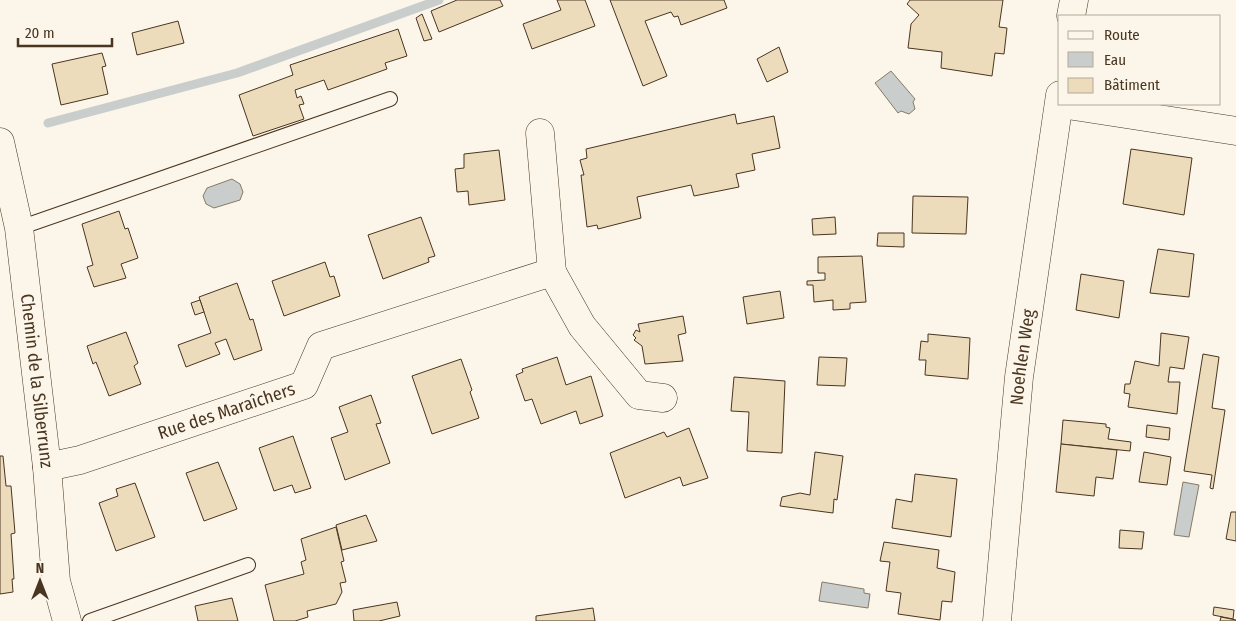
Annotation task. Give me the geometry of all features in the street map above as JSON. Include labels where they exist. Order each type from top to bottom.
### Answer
[{"type":"street","points":[[1071,15],[1074,0]]},
{"type":"street","name":"Noehlen Weg","points":[[997,621],[1019,378],[1059,105]]},
{"type":"street","points":[[1083,105],[1236,131]]},
{"type":"street","points":[[540,133],[552,272],[582,326],[639,395],[663,398]]},
{"type":"street","name":"Chemin de la Silberrunz","points":[[0,142],[9,229],[47,468],[56,581],[66,621]]},
{"type":"street","name":"Rue des Maraîchers","points":[[47,468],[80,460],[304,385],[321,346],[552,272]]},
{"type":"lane","points":[[9,229],[390,99]]},
{"type":"lane","points":[[90,621],[248,565]]},
{"type":"water","points":[[891,71],[915,99],[913,102],[915,109],[909,114],[901,111],[898,113],[875,83]]},
{"type":"water","points":[[232,179],[240,184],[243,192],[240,200],[214,208],[206,204],[203,196],[207,188]]},
{"type":"water","points":[[1183,482],[1199,485],[1189,537],[1174,535]]},
{"type":"water","points":[[822,582],[864,589],[864,593],[870,594],[868,608],[819,601]]},
{"type":"building","points":[[457,0],[500,0],[503,6],[439,32],[431,11]]},
{"type":"building","points":[[557,0],[585,0],[595,26],[532,49],[523,24],[561,10]]},
{"type":"building","points":[[610,0],[724,0],[727,8],[681,25],[678,16],[674,17],[671,12],[645,21],[667,76],[643,86]]},
{"type":"building","points":[[910,0],[1003,0],[999,27],[1007,28],[1004,54],[995,53],[992,76],[941,68],[942,52],[908,48],[911,24],[919,15],[907,4]]},
{"type":"building","points":[[422,14],[432,39],[424,41],[416,18]]},
{"type":"building","points":[[178,21],[184,43],[137,55],[132,33]]},
{"type":"building","points":[[398,29],[407,56],[385,63],[387,69],[328,90],[324,80],[295,90],[297,98],[301,96],[304,104],[299,105],[304,119],[253,136],[239,95],[293,75],[290,65]]},
{"type":"building","points":[[779,47],[788,72],[767,82],[757,59]]},
{"type":"building","points":[[102,53],[106,66],[102,67],[108,94],[61,105],[52,64]]},
{"type":"building","points":[[735,114],[737,124],[774,116],[780,148],[752,154],[755,170],[736,174],[739,187],[694,196],[691,185],[637,197],[641,218],[598,229],[597,225],[587,227],[581,175],[584,175],[580,160],[587,158],[586,149]]},
{"type":"building","points":[[1131,149],[1192,158],[1184,215],[1123,204]]},
{"type":"building","points":[[499,150],[505,200],[469,205],[468,191],[457,192],[455,169],[464,168],[464,154]]},
{"type":"building","points":[[913,196],[968,197],[966,234],[912,233]]},
{"type":"building","points":[[119,211],[125,229],[128,228],[138,258],[121,264],[126,278],[94,287],[87,267],[93,265],[82,224]]},
{"type":"building","points":[[421,217],[435,256],[428,258],[429,262],[383,279],[368,235]]},
{"type":"building","points":[[835,217],[836,234],[813,235],[812,219]]},
{"type":"building","points":[[878,233],[904,233],[904,247],[877,246]]},
{"type":"building","points":[[1158,249],[1194,254],[1189,297],[1150,293]]},
{"type":"building","points":[[862,256],[866,302],[850,303],[850,309],[833,310],[833,300],[814,302],[813,285],[807,285],[807,281],[825,280],[825,273],[818,273],[818,257]]},
{"type":"building","points":[[325,262],[330,277],[334,276],[340,296],[284,316],[272,281]]},
{"type":"building","points":[[1081,274],[1124,281],[1119,318],[1076,310]]},
{"type":"building","points":[[237,283],[250,320],[253,319],[262,350],[234,360],[226,339],[215,343],[220,354],[186,367],[178,345],[211,333],[199,297]]},
{"type":"building","points":[[780,291],[784,318],[747,324],[743,297]]},
{"type":"building","points":[[200,300],[204,312],[195,315],[191,303]]},
{"type":"building","points":[[683,316],[686,333],[678,335],[683,361],[645,364],[642,346],[634,340],[636,338],[633,335],[636,330],[640,332],[638,324]]},
{"type":"building","points":[[126,332],[138,363],[134,366],[141,384],[109,396],[96,362],[93,364],[87,346]]},
{"type":"building","points":[[1161,333],[1189,337],[1184,369],[1170,367],[1168,382],[1180,382],[1177,414],[1128,407],[1130,394],[1124,393],[1125,384],[1130,384],[1135,361],[1159,366]]},
{"type":"building","points":[[928,334],[970,338],[968,379],[925,375],[926,360],[919,360],[921,341],[928,342]]},
{"type":"building","points":[[1203,354],[1219,357],[1212,408],[1225,410],[1213,489],[1210,488],[1212,475],[1184,471]]},
{"type":"building","points":[[557,357],[566,385],[591,376],[603,416],[580,424],[576,411],[541,424],[532,399],[525,401],[516,375],[523,372],[522,369]]},
{"type":"building","points":[[819,357],[847,358],[845,386],[817,385]]},
{"type":"building","points":[[461,359],[479,418],[432,434],[412,376]]},
{"type":"building","points":[[734,377],[785,381],[782,453],[747,451],[749,412],[731,411]]},
{"type":"building","points":[[371,395],[381,423],[376,424],[390,463],[345,480],[331,438],[348,432],[339,407]]},
{"type":"building","points":[[1063,420],[1106,424],[1106,427],[1110,428],[1108,439],[1131,442],[1130,451],[1061,444]]},
{"type":"building","points":[[1147,425],[1170,428],[1169,440],[1146,437]]},
{"type":"building","points":[[689,428],[708,478],[683,486],[680,477],[625,498],[610,453],[664,432],[667,437]]},
{"type":"building","points":[[293,436],[311,488],[295,493],[292,485],[274,491],[259,448]]},
{"type":"building","points":[[1061,444],[1117,450],[1113,479],[1096,477],[1094,496],[1056,492]]},
{"type":"building","points":[[815,452],[843,456],[837,500],[834,499],[833,513],[780,506],[782,497],[800,493],[810,495]]},
{"type":"building","points":[[1144,452],[1171,457],[1167,485],[1139,482]]},
{"type":"building","points":[[0,456],[3,456],[6,486],[11,486],[15,533],[11,534],[13,592],[0,594]]},
{"type":"building","points":[[218,462],[237,509],[204,521],[186,473]]},
{"type":"building","points":[[915,474],[957,479],[951,537],[892,528],[896,499],[912,502]]},
{"type":"building","points":[[135,483],[155,537],[116,551],[99,503],[118,496],[116,489]]},
{"type":"building","points":[[1231,512],[1236,512],[1236,541],[1226,539]]},
{"type":"building","points":[[366,515],[377,541],[342,550],[336,525]]},
{"type":"building","points":[[336,527],[344,561],[341,562],[346,582],[340,583],[342,592],[336,604],[307,611],[308,617],[295,621],[274,621],[265,585],[304,574],[301,562],[306,560],[301,539]]},
{"type":"building","points":[[1120,530],[1144,532],[1142,549],[1119,548]]},
{"type":"building","points":[[884,542],[939,550],[937,568],[955,572],[952,602],[942,601],[940,620],[898,614],[901,593],[886,591],[890,562],[880,561]]},
{"type":"building","points":[[232,598],[238,621],[198,621],[195,606]]},
{"type":"building","points":[[397,602],[400,616],[379,621],[354,621],[353,610]]},
{"type":"building","points":[[1214,607],[1234,610],[1233,619],[1213,615]]},
{"type":"building","points":[[593,608],[595,621],[536,621],[536,616]]},
{"type":"building","points":[[1221,617],[1236,620],[1236,621],[1220,621]]},
{"type":"waterway","points":[[48,123],[237,73],[439,0]]}]
